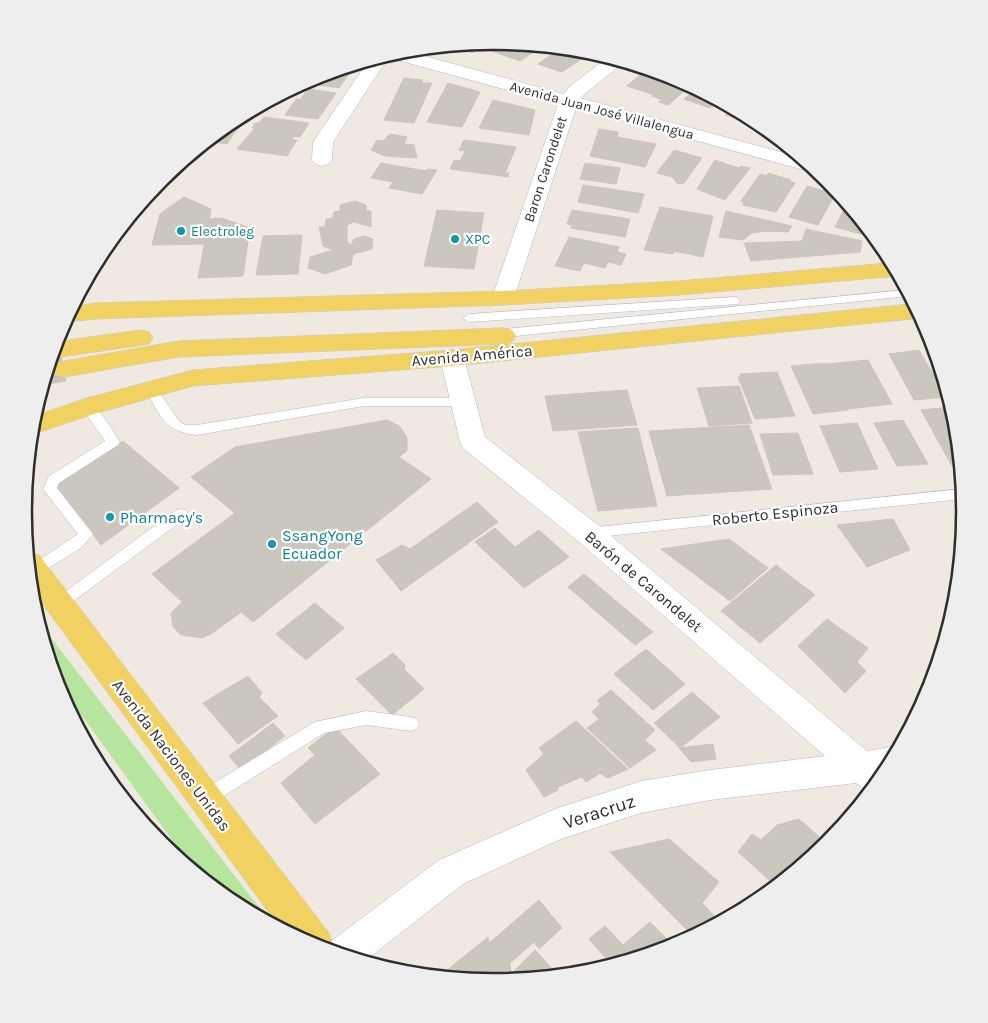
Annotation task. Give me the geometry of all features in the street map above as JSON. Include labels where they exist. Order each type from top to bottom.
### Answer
[{"type":"main road","points":[[77,314],[95,311],[503,298],[679,288],[888,271]]},
{"type":"main road","points":[[460,338],[679,288]]},
{"type":"main road","name":"Avenida América","points":[[62,359],[179,349],[703,331],[910,312]]},
{"type":"main road","name":"Avenida América","points":[[41,423],[87,407],[193,378],[460,338]]},
{"type":"main road","name":"Avenida Naciones Unidas","points":[[36,573],[306,933]]},
{"type":"street","name":"Avenida Juan José Villalengua","points":[[433,54],[793,161]]},
{"type":"street","name":"Avenida Juan José Villalengua","points":[[410,58],[776,145]]},
{"type":"street","points":[[572,96],[610,65]]},
{"type":"street","points":[[322,160],[323,142],[373,66]]},
{"type":"street","name":"Baron Carondelet","points":[[503,298],[572,96]]},
{"type":"street","name":"Barón de Carondelet","points":[[460,338],[463,402],[473,442],[588,533],[877,770]]},
{"type":"street","name":"Veracruz","points":[[350,950],[451,872],[555,825],[640,797],[710,785],[876,770]]},
{"type":"lane","name":"Avenida América","points":[[460,338],[793,297],[897,287]]},
{"type":"lane","name":"Avenida América","points":[[460,338],[901,294]]},
{"type":"lane","points":[[151,389],[174,424],[184,429],[198,430],[364,402],[388,400],[421,403],[463,402]]},
{"type":"lane","points":[[35,565],[81,540],[86,534],[50,489],[54,480],[112,442],[101,423],[87,407]]},
{"type":"lane","name":"Roberto Espinoza","points":[[588,533],[955,495]]},
{"type":"lane","points":[[59,604],[181,514]]},
{"type":"lane","points":[[204,798],[321,727],[366,718],[412,724]]},
{"type":"green space","points":[[50,636],[261,909],[213,878],[176,845],[77,709]]},
{"type":"building","points":[[489,50],[533,52],[520,61]]},
{"type":"building","points":[[553,54],[582,59],[562,72],[538,64]]},
{"type":"building","points":[[350,73],[339,88],[318,85]]},
{"type":"building","points":[[641,74],[681,90],[669,100],[627,86]]},
{"type":"building","points":[[404,78],[422,80],[422,83],[432,83],[414,123],[384,120]]},
{"type":"building","points":[[448,83],[480,92],[462,127],[427,122]]},
{"type":"building","points":[[666,83],[676,88],[663,100],[652,96]]},
{"type":"building","points":[[309,89],[336,93],[318,119],[285,115],[296,99],[300,100]]},
{"type":"building","points":[[674,89],[683,92],[668,105],[659,102]]},
{"type":"building","points":[[690,94],[712,106],[710,108],[684,99]]},
{"type":"building","points":[[493,100],[535,110],[529,135],[479,128]]},
{"type":"building","points":[[264,117],[309,123],[300,137],[294,136],[292,139],[297,140],[287,156],[237,149],[255,128],[252,128],[255,123],[259,123]]},
{"type":"building","points":[[237,129],[227,144],[217,142]]},
{"type":"building","points":[[599,129],[618,132],[617,137],[656,144],[645,167],[590,156]]},
{"type":"building","points":[[390,134],[407,137],[404,144],[414,145],[417,158],[385,156],[371,150],[377,140],[383,141]]},
{"type":"building","points":[[464,140],[516,147],[505,173],[509,173],[508,177],[450,169],[454,160],[460,161],[465,151],[459,150]]},
{"type":"building","points":[[674,150],[702,158],[684,183],[678,184],[672,177],[657,173]]},
{"type":"building","points":[[715,160],[739,168],[741,166],[750,168],[725,200],[697,189]]},
{"type":"building","points":[[381,163],[426,171],[427,169],[437,170],[422,194],[389,188],[393,182],[371,178]]},
{"type":"building","points":[[585,163],[620,168],[616,184],[580,179]]},
{"type":"building","points":[[768,173],[795,183],[776,212],[743,205],[744,202],[741,201],[760,174],[767,176]]},
{"type":"building","points":[[583,185],[644,194],[638,213],[578,202]]},
{"type":"building","points":[[807,186],[826,191],[833,198],[818,225],[789,217]]},
{"type":"building","name":"Electroleg","points":[[184,197],[211,209],[205,244],[152,245],[160,214]]},
{"type":"building","points":[[355,201],[366,205],[366,211],[371,211],[371,227],[354,222],[347,225],[347,242],[351,245],[354,239],[364,236],[373,239],[372,249],[353,254],[351,265],[325,274],[308,268],[310,257],[333,250],[323,246],[319,227],[325,227],[326,219],[333,218],[334,212],[340,211],[340,205]]},
{"type":"building","points":[[660,207],[713,216],[703,257],[674,251],[673,254],[644,250]]},
{"type":"building","name":"XPC","points":[[437,210],[484,213],[474,269],[424,266]]},
{"type":"building","points":[[572,210],[630,219],[625,237],[571,228],[572,225],[567,224]]},
{"type":"building","points":[[844,210],[862,234],[835,227]]},
{"type":"building","points":[[726,211],[792,226],[788,232],[767,231],[752,233],[743,240],[719,237]]},
{"type":"building","points":[[222,218],[250,228],[243,276],[198,278],[209,219]]},
{"type":"building","points":[[806,229],[862,241],[860,252],[751,261],[744,243],[802,241]]},
{"type":"building","points":[[302,235],[298,274],[256,275],[263,236]]},
{"type":"building","points":[[569,237],[619,247],[617,252],[626,254],[621,265],[608,262],[605,268],[584,263],[580,271],[555,266]]},
{"type":"building","points":[[919,350],[936,380],[941,397],[914,400],[889,354]]},
{"type":"building","points":[[868,360],[892,404],[848,409],[826,364]]},
{"type":"building","points":[[825,363],[848,410],[813,414],[791,366]]},
{"type":"building","points":[[777,372],[795,416],[755,419],[738,377],[741,377],[740,374]]},
{"type":"building","points":[[739,386],[752,423],[709,426],[697,388]]},
{"type":"building","points":[[627,390],[637,425],[553,431],[545,396]]},
{"type":"building","points":[[944,408],[954,466],[952,466],[921,410]]},
{"type":"building","name":"SsangYong Ecuador","points":[[387,420],[399,426],[407,437],[407,451],[399,457],[431,479],[253,622],[241,612],[211,634],[202,638],[181,635],[173,627],[171,613],[182,602],[152,574],[235,513],[191,477],[235,447]]},
{"type":"building","points":[[903,420],[928,464],[897,466],[874,423]]},
{"type":"building","points":[[857,423],[878,469],[840,472],[820,426]]},
{"type":"building","points":[[749,425],[772,489],[667,496],[649,431]]},
{"type":"building","points":[[638,428],[657,506],[598,511],[578,432]]},
{"type":"building","points":[[798,433],[813,474],[773,475],[760,434]]},
{"type":"building","name":"Pharmacy's","points":[[123,441],[179,488],[101,545],[54,485]]},
{"type":"building","points":[[477,502],[498,522],[401,591],[376,560],[402,545],[410,549]]},
{"type":"building","points":[[893,519],[910,550],[867,567],[837,525]]},
{"type":"building","points":[[495,528],[515,547],[539,530],[569,557],[524,588],[475,542]]},
{"type":"building","points":[[729,539],[768,568],[730,601],[661,549]]},
{"type":"building","points":[[776,565],[815,595],[760,643],[721,611]]},
{"type":"building","points":[[584,574],[653,632],[635,645],[568,587]]},
{"type":"building","points":[[315,603],[344,628],[306,660],[276,634]]},
{"type":"building","points":[[827,619],[868,648],[857,662],[866,671],[845,693],[798,646]]},
{"type":"building","points":[[646,649],[685,684],[653,710],[614,674]]},
{"type":"building","points":[[393,653],[405,665],[404,669],[424,689],[392,715],[356,679]]},
{"type":"building","points":[[248,676],[262,693],[259,697],[278,716],[238,744],[203,703]]},
{"type":"building","points":[[611,690],[655,730],[645,740],[656,750],[630,768],[587,728],[599,719],[592,712],[600,704],[597,701]]},
{"type":"building","points":[[692,692],[720,717],[680,748],[654,723]]},
{"type":"building","points":[[576,721],[628,769],[608,778],[600,773],[586,782],[582,777],[558,787],[558,790],[544,797],[526,770],[544,754],[539,748]]},
{"type":"building","points":[[273,723],[285,736],[241,770],[229,756]]},
{"type":"building","points":[[335,727],[380,774],[315,824],[281,783],[315,755],[308,748]]},
{"type":"building","points":[[713,744],[716,759],[691,762],[679,748]]},
{"type":"building","points":[[799,819],[820,838],[770,881],[738,852],[752,834],[761,840],[777,825]]},
{"type":"building","points":[[669,839],[719,882],[702,903],[715,916],[687,930],[610,852]]},
{"type":"building","points":[[539,900],[562,928],[539,949],[534,942],[510,963],[511,972],[447,970],[488,937],[489,943]]},
{"type":"building","points":[[650,922],[667,939],[642,949],[606,959],[589,939],[605,926],[623,945]]},
{"type":"building","points":[[535,950],[553,969],[524,972],[514,971]]},
{"type":"tunnel","points":[[55,371],[64,369]]},
{"type":"place","name":"Electroleg","points":[[181,231]]},
{"type":"place","name":"XPC","points":[[455,239]]},
{"type":"place","name":"Pharmacy's","points":[[110,517]]},
{"type":"place","name":"SsangYong Ecuador","points":[[272,544]]}]
